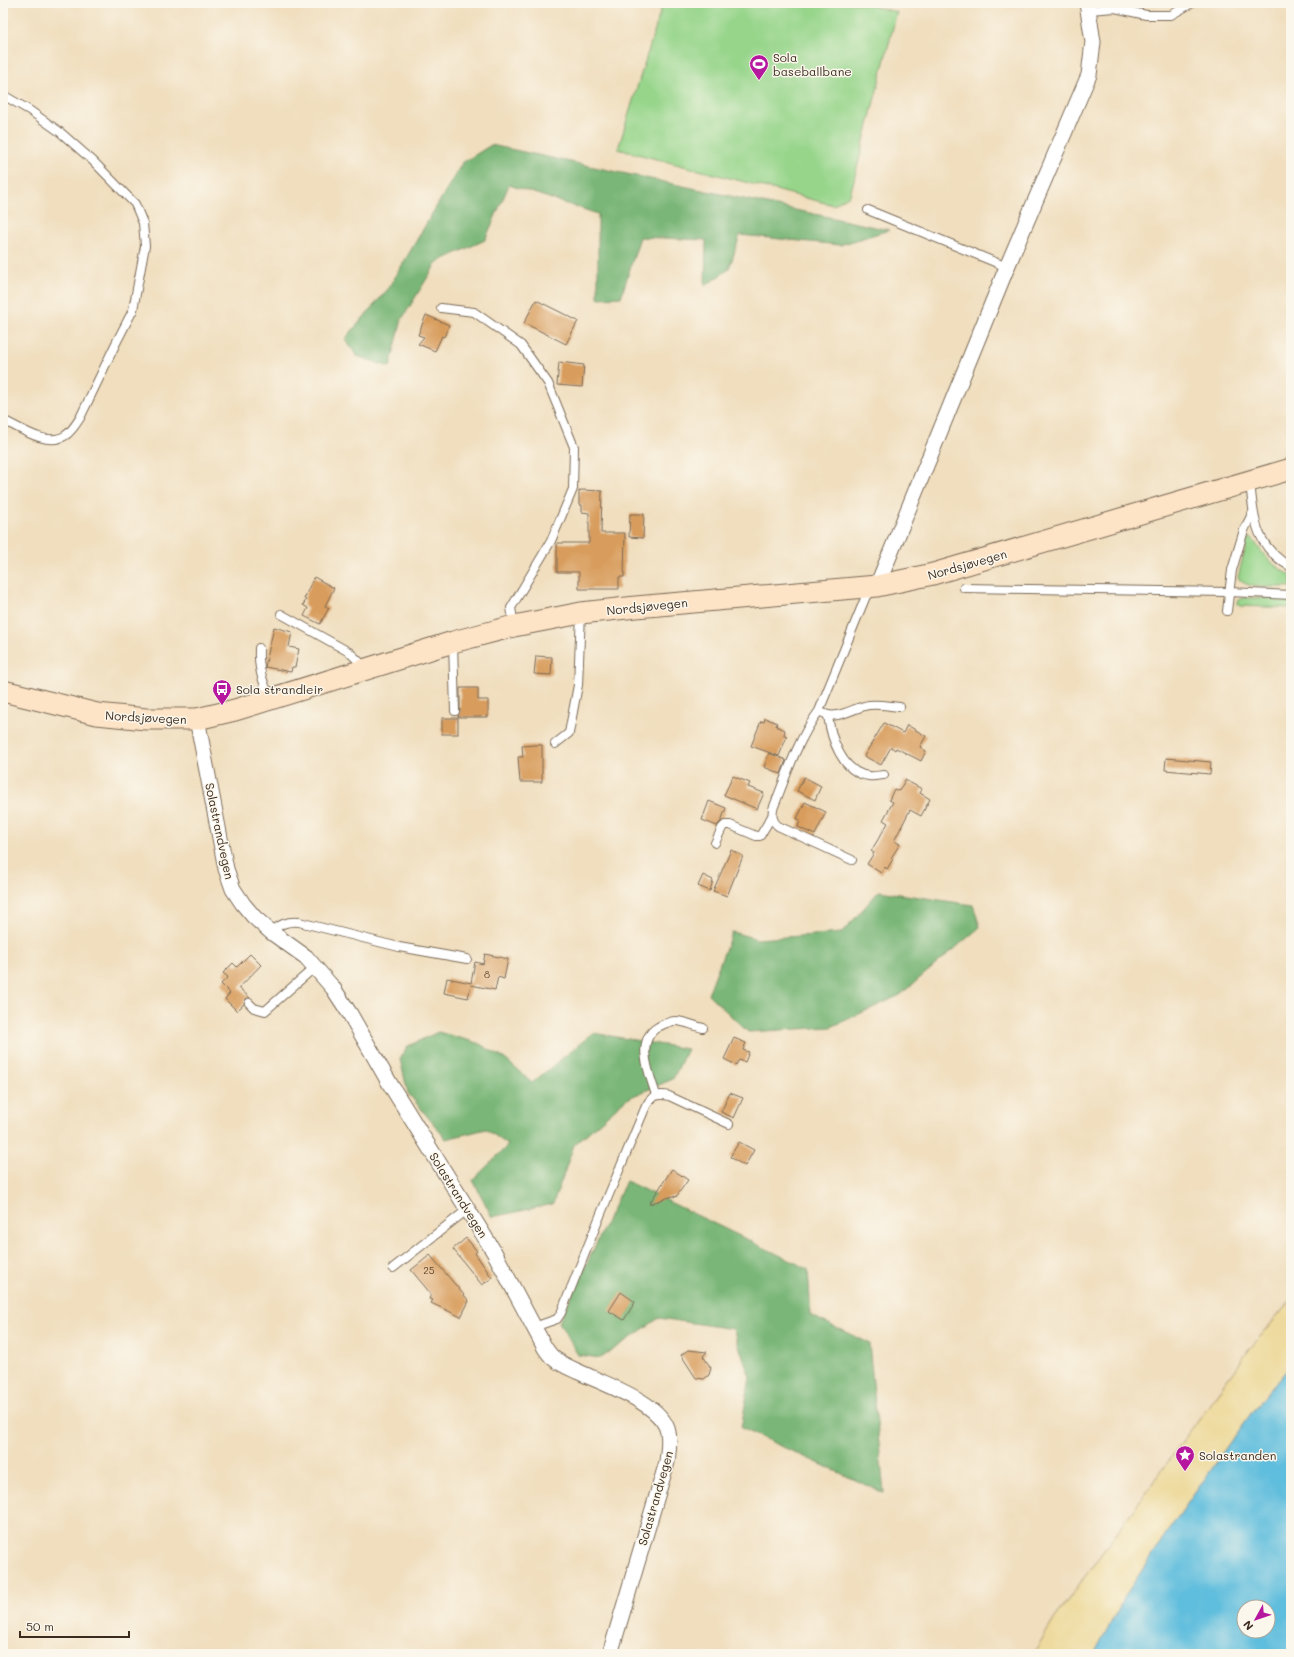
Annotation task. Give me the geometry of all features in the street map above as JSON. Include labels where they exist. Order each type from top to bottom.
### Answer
[{"type":"street","points":[[877,586],[1006,267],[1089,75],[1093,42],[1088,6]]},
{"type":"street","name":"Nordsjøvegen","points":[[3,691],[96,714],[146,719],[197,719],[270,699],[453,642],[514,626],[581,613],[877,586],[933,574],[1291,469]]},
{"type":"street","name":"Solastrandvegen","points":[[197,719],[226,869],[233,889],[254,917],[271,932],[300,953],[315,967],[333,988],[350,1014],[390,1084],[494,1252],[545,1348],[552,1358],[564,1366],[637,1399],[651,1408],[662,1419],[668,1430],[670,1444],[666,1462],[610,1654]]},
{"type":"lane","points":[[1088,6],[1115,8],[1146,15],[1171,15],[1192,3]]},
{"type":"lane","points":[[3,95],[29,110],[60,132],[128,195],[140,213],[143,223],[145,246],[133,310],[80,418],[74,427],[62,437],[47,439],[38,437],[3,420]]},
{"type":"lane","points":[[868,210],[1006,267]]},
{"type":"lane","points":[[441,308],[474,312],[521,345],[548,383],[574,447],[573,488],[551,541],[511,608],[514,626]]},
{"type":"lane","points":[[1250,481],[1253,512],[1261,539],[1272,553],[1291,567]]},
{"type":"lane","points":[[1227,611],[1232,570],[1244,530],[1253,512]]},
{"type":"lane","points":[[716,843],[722,828],[725,825],[730,825],[756,836],[760,836],[772,816],[773,809],[790,766],[809,725],[819,711],[866,596],[877,586]]},
{"type":"lane","points":[[964,588],[1229,592],[1291,595]]},
{"type":"lane","points":[[555,744],[569,733],[577,692],[581,613]]},
{"type":"lane","points":[[281,614],[349,652],[366,669]]},
{"type":"lane","points":[[453,642],[455,711]]},
{"type":"lane","points":[[259,648],[258,663],[270,699]]},
{"type":"lane","points":[[819,711],[828,716],[838,715],[869,705],[900,707]]},
{"type":"lane","points":[[828,716],[830,732],[835,744],[843,759],[851,768],[859,773],[869,776],[884,775]]},
{"type":"lane","points":[[772,816],[774,822],[778,826],[852,860]]},
{"type":"lane","points":[[271,932],[281,924],[299,922],[398,947],[467,959]]},
{"type":"lane","points":[[249,1003],[254,1008],[265,1011],[315,967]]},
{"type":"lane","points":[[656,1095],[646,1058],[645,1045],[648,1036],[654,1030],[666,1023],[676,1021],[702,1028]]},
{"type":"lane","points":[[534,1327],[557,1319],[561,1313],[602,1211],[646,1106],[651,1098],[662,1094],[669,1096],[729,1124]]},
{"type":"lane","points":[[393,1268],[468,1209]]},
{"type":"green space","name":"Sola baseballbane","points":[[663,3],[859,3],[897,12],[850,195],[833,205],[618,149]]},
{"type":"green space","points":[[491,145],[889,230],[840,245],[740,235],[729,269],[705,286],[706,240],[640,237],[621,297],[598,298],[598,214],[509,185],[485,240],[437,262],[402,319],[390,367],[357,356],[345,339],[388,289],[462,163]]},
{"type":"green space","points":[[1252,538],[1268,560],[1291,575],[1291,587],[1262,587],[1247,584],[1241,581],[1238,577],[1248,539]]},
{"type":"green space","points":[[1243,598],[1291,598],[1291,608],[1240,606],[1238,601]]},
{"type":"green space","points":[[879,891],[973,905],[980,927],[900,995],[831,1027],[748,1032],[708,994],[732,932],[757,939],[842,933]]},
{"type":"green space","points":[[438,1032],[478,1043],[505,1059],[532,1083],[593,1033],[687,1049],[673,1079],[626,1099],[574,1145],[553,1204],[492,1217],[473,1180],[508,1145],[486,1129],[446,1139],[408,1093],[400,1059],[408,1046]]},
{"type":"green space","points":[[626,1181],[808,1269],[811,1316],[869,1343],[884,1493],[741,1428],[750,1377],[733,1329],[659,1318],[601,1358],[578,1355],[559,1322]]},
{"type":"sand","name":"Solastranden","points":[[1291,1300],[1291,1365],[1254,1409],[1166,1534],[1127,1593],[1094,1654],[1033,1654],[1055,1618],[1248,1351]]},
{"type":"water","points":[[1291,1365],[1291,1654],[1094,1654],[1127,1593],[1166,1534],[1254,1409]]},
{"type":"building","points":[[536,300],[578,321],[566,344],[524,323]]},
{"type":"building","points":[[426,315],[449,325],[444,337],[442,336],[435,351],[418,344],[424,337],[418,335]]},
{"type":"building","points":[[559,362],[584,365],[582,387],[557,385]]},
{"type":"building","points":[[579,491],[602,491],[601,533],[625,533],[624,577],[619,577],[619,589],[579,589],[579,572],[557,572],[557,543],[589,543],[589,513],[582,512],[582,505],[579,505]]},
{"type":"building","points":[[630,514],[644,514],[643,538],[629,537]]},
{"type":"building","points":[[314,577],[334,588],[325,606],[329,608],[320,624],[304,616],[308,608],[303,605],[306,600],[304,599]]},
{"type":"building","points":[[274,627],[292,632],[289,647],[299,649],[295,667],[292,667],[291,672],[265,667]]},
{"type":"building","points":[[536,656],[552,657],[551,675],[534,674]]},
{"type":"building","points":[[460,688],[478,688],[478,700],[488,700],[488,717],[458,717],[460,711]]},
{"type":"building","points":[[442,718],[458,718],[458,734],[442,734]]},
{"type":"building","points":[[765,718],[777,723],[776,726],[785,730],[784,735],[787,736],[779,756],[751,746],[761,721],[764,722]]},
{"type":"building","points":[[884,723],[903,733],[907,725],[926,736],[920,747],[926,751],[921,761],[896,748],[895,750],[891,747],[881,765],[864,756]]},
{"type":"building","points":[[542,745],[542,782],[520,782],[518,757],[523,757],[522,746]]},
{"type":"building","points":[[769,753],[786,760],[781,774],[764,767]]},
{"type":"building","points":[[1166,758],[1211,762],[1210,774],[1165,770]]},
{"type":"building","points":[[733,776],[750,783],[748,787],[764,793],[757,809],[724,795]]},
{"type":"building","points":[[804,777],[821,786],[815,800],[797,791]]},
{"type":"building","points":[[905,780],[922,789],[920,793],[930,799],[921,816],[910,810],[894,841],[900,844],[891,858],[893,859],[887,869],[885,867],[881,873],[867,864],[874,853],[871,851],[888,823],[883,820],[893,802],[889,800],[894,789],[899,791]]},
{"type":"building","points":[[709,801],[726,808],[721,821],[717,826],[702,820]]},
{"type":"building","points":[[805,802],[826,812],[815,835],[798,827],[800,820],[797,819]]},
{"type":"building","points":[[731,850],[743,856],[727,896],[713,891]]},
{"type":"building","points":[[703,875],[713,880],[710,891],[698,886]]},
{"type":"building","points":[[250,954],[261,965],[239,988],[250,998],[245,999],[244,1004],[237,1011],[225,999],[230,993],[221,984],[228,977],[223,973],[233,963],[237,967]]},
{"type":"building","points":[[485,954],[508,959],[504,979],[498,977],[495,990],[471,985],[468,998],[444,993],[447,978],[471,983],[475,962],[483,964]]},
{"type":"building","points":[[734,1038],[746,1043],[743,1050],[749,1052],[745,1062],[739,1060],[736,1065],[724,1059]]},
{"type":"building","points":[[730,1093],[743,1098],[734,1118],[721,1112]]},
{"type":"building","points":[[739,1142],[754,1150],[745,1166],[730,1157]]},
{"type":"building","points":[[672,1169],[688,1180],[676,1197],[673,1196],[649,1204]]},
{"type":"building","points":[[466,1238],[477,1251],[475,1253],[492,1278],[482,1285],[453,1249]]},
{"type":"building","points":[[430,1255],[469,1301],[461,1317],[431,1303],[433,1300],[429,1299],[431,1294],[411,1270]]},
{"type":"building","points":[[621,1292],[635,1302],[624,1320],[609,1311]]},
{"type":"building","points":[[688,1350],[707,1352],[703,1356],[711,1368],[709,1375],[704,1379],[696,1378],[681,1355]]},
{"type":"place","name":"Sola baseballbane","points":[[759,81]]},
{"type":"place","name":"Sola strandleir","points":[[222,706]]},
{"type":"place","name":"Solastranden","points":[[1185,1472]]}]
